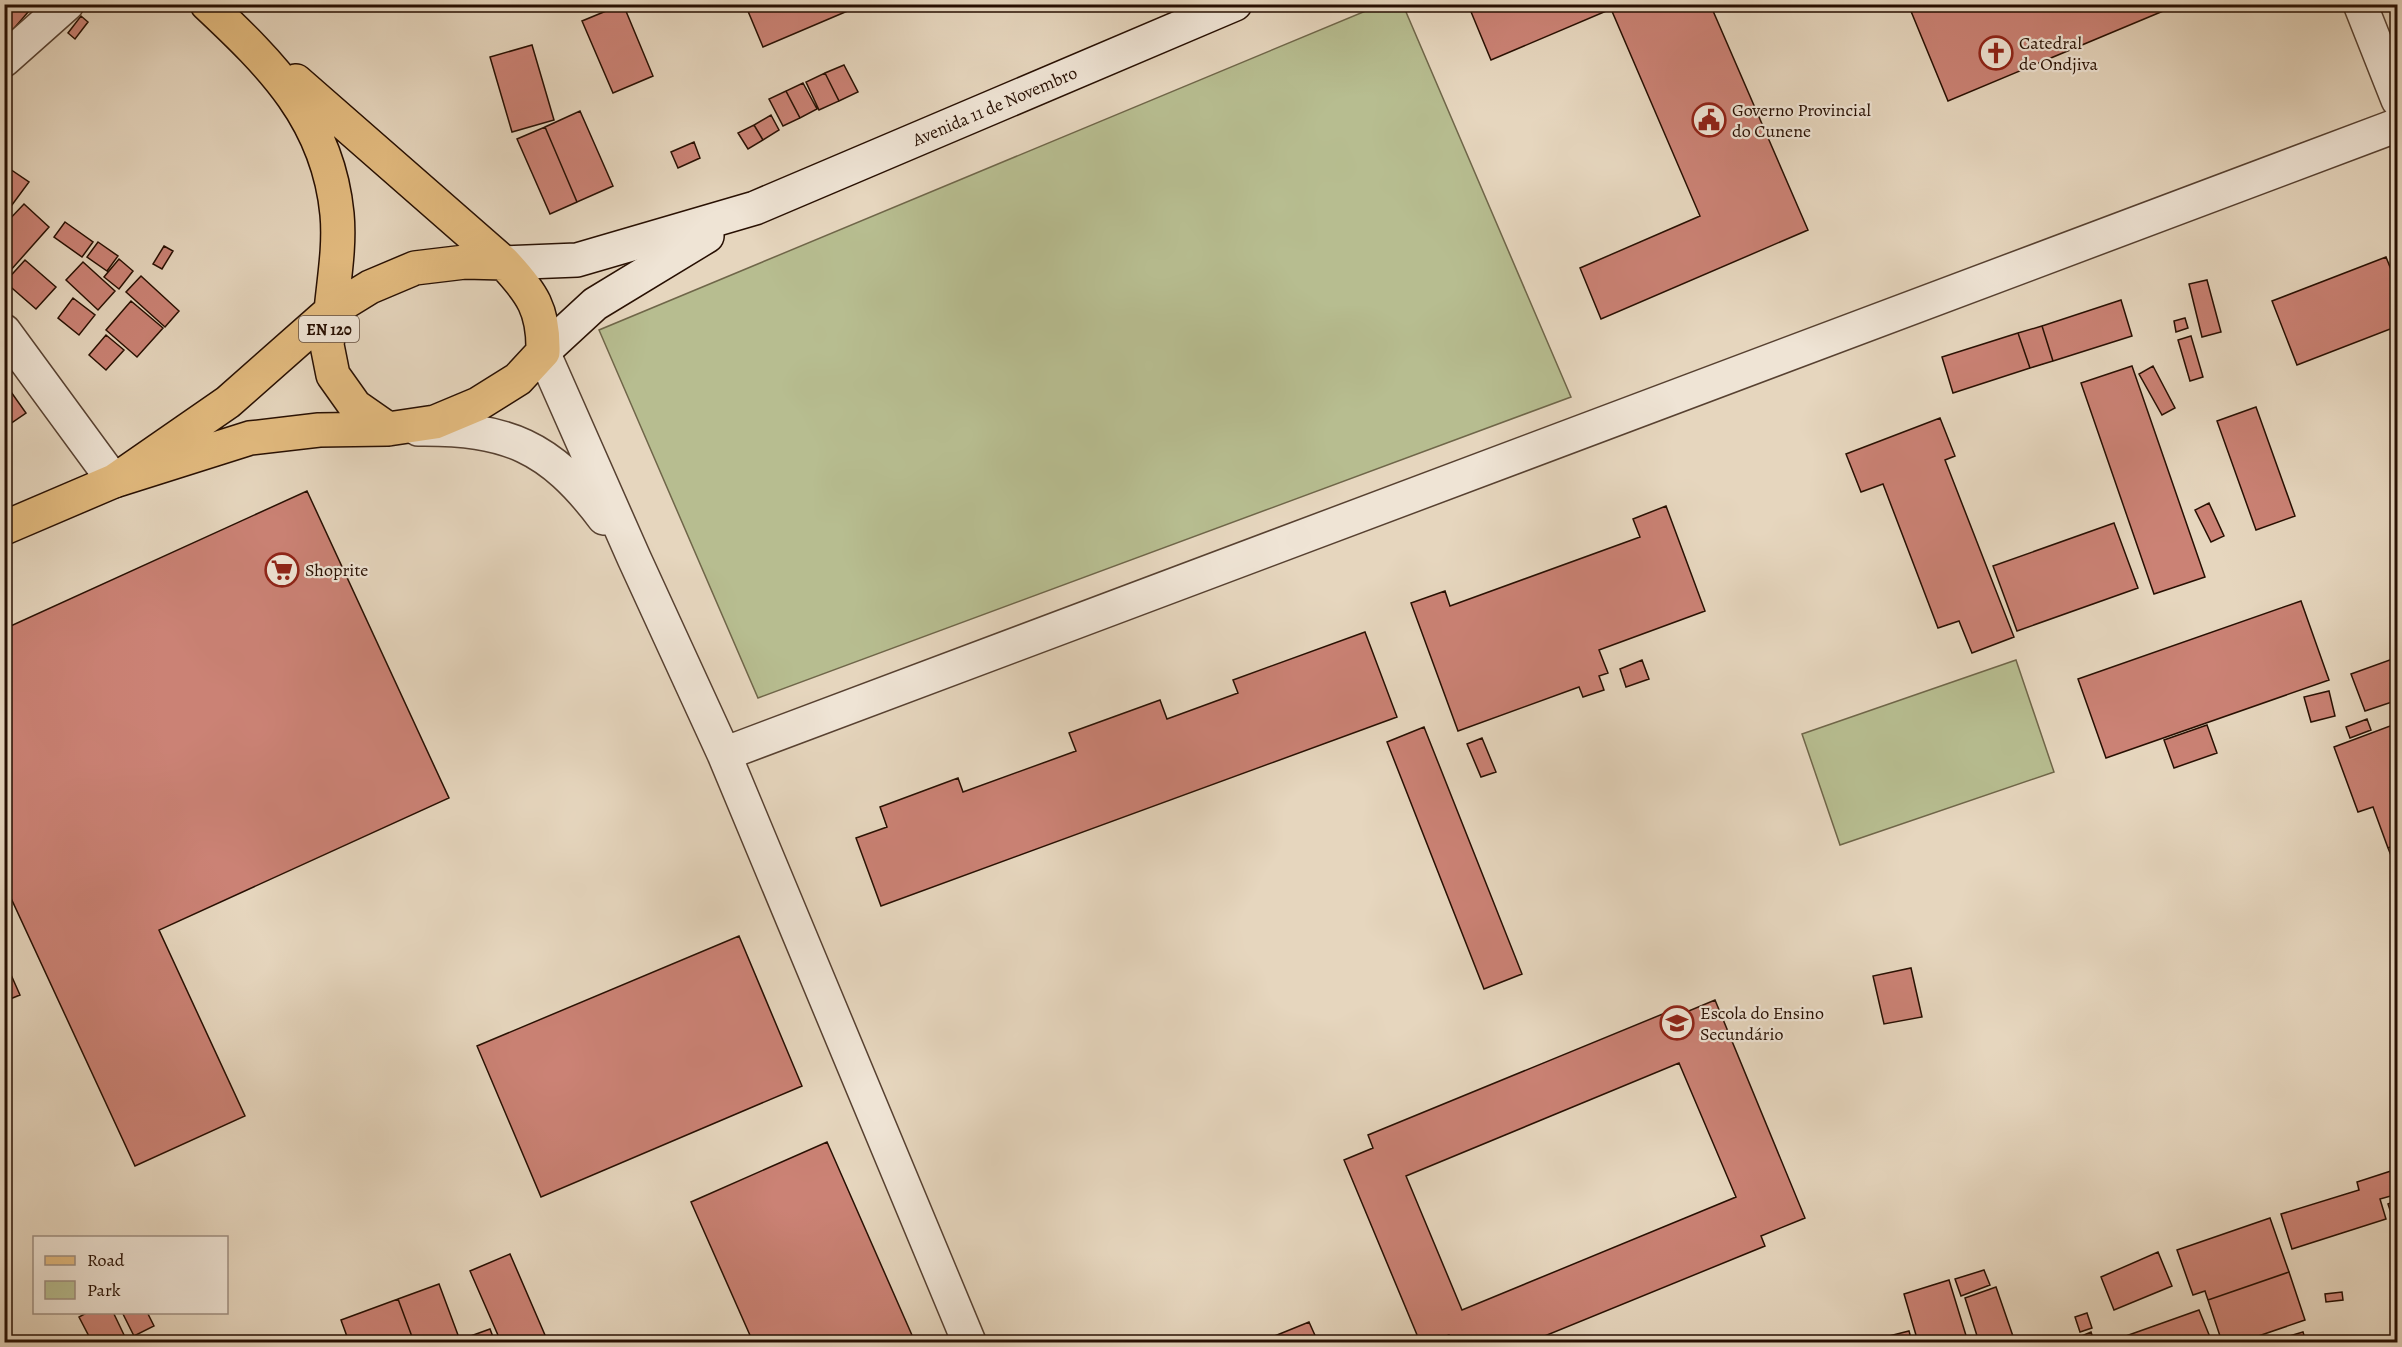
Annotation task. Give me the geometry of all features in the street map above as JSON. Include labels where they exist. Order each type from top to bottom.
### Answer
[{"type":"main road","name":"EN 120","points":[[208,4],[504,263],[525,285],[538,306],[544,330],[543,352]]},
{"type":"main road","name":"EN 120","points":[[208,4],[253,48],[285,84],[310,123],[327,167],[337,214],[336,264],[327,345],[333,375],[355,406],[388,429]]},
{"type":"main road","name":"EN 120","points":[[331,311],[370,287],[415,268],[465,262],[504,263]]},
{"type":"main road","points":[[114,481],[228,402],[331,311]]},
{"type":"main road","points":[[4,528],[114,481],[250,438],[319,430],[388,429],[435,422],[478,404],[518,379],[543,352]]},
{"type":"street","points":[[4,60],[67,4]]},
{"type":"street","name":"Avenida 11 de Novembro","points":[[504,263],[577,260],[755,208],[1235,4]]},
{"type":"street","points":[[2360,4],[2397,100]]},
{"type":"street","points":[[724,754],[2397,125]]},
{"type":"street","name":"Avenida 11 de Novembro","points":[[543,352],[595,304],[755,208]]},
{"type":"street","points":[[4,331],[114,481]]},
{"type":"street","points":[[543,352],[724,754],[969,1342]]},
{"type":"street","points":[[388,429],[456,428],[490,433],[525,445],[559,467],[585,493],[634,558]]},
{"type":"green space","points":[[1380,5],[1403,5],[1571,397],[758,698],[599,330]]},
{"type":"green space","points":[[2016,660],[2054,772],[1840,845],[1802,734]]},
{"type":"building","points":[[4,4],[35,4],[4,40]]},
{"type":"building","points":[[623,4],[653,76],[613,93],[582,21]]},
{"type":"building","points":[[745,4],[864,4],[763,47]]},
{"type":"building","name":"Governo Provincial do Cunene","points":[[1476,4],[1710,4],[1808,230],[1601,319],[1580,268],[1700,216],[1611,9],[1491,60],[1469,7]]},
{"type":"building","name":"Catedral de Ondjiva","points":[[1908,4],[2180,4],[1948,101]]},
{"type":"building","points":[[81,16],[88,22],[75,39],[68,33]]},
{"type":"building","points":[[532,45],[554,120],[512,132],[490,57]]},
{"type":"building","points":[[844,65],[858,92],[839,101],[825,73]]},
{"type":"building","points":[[825,73],[839,101],[819,110],[806,82]]},
{"type":"building","points":[[803,83],[817,109],[800,118],[786,91]]},
{"type":"building","points":[[786,91],[800,118],[783,126],[769,99]]},
{"type":"building","points":[[580,111],[613,186],[577,202],[545,127]]},
{"type":"building","points":[[771,115],[779,130],[763,140],[754,125]]},
{"type":"building","points":[[754,125],[763,140],[748,149],[738,133]]},
{"type":"building","points":[[545,127],[577,202],[550,214],[517,139]]},
{"type":"building","points":[[694,142],[700,158],[678,168],[671,152]]},
{"type":"building","points":[[4,165],[29,182],[9,209],[4,206]]},
{"type":"building","points":[[24,204],[49,227],[10,271],[4,266],[4,225]]},
{"type":"building","points":[[65,222],[93,242],[82,257],[54,237]]},
{"type":"building","points":[[98,242],[118,256],[107,271],[87,257]]},
{"type":"building","points":[[164,246],[173,251],[162,269],[153,264]]},
{"type":"building","points":[[2386,257],[2398,287],[2398,326],[2297,365],[2272,301]]},
{"type":"building","points":[[119,259],[133,271],[119,289],[104,277]]},
{"type":"building","points":[[25,260],[56,287],[36,309],[5,282]]},
{"type":"building","points":[[83,262],[115,291],[98,310],[66,280]]},
{"type":"building","points":[[141,276],[179,311],[165,327],[126,292]]},
{"type":"building","points":[[2207,280],[2221,332],[2202,337],[2189,284]]},
{"type":"building","points":[[73,298],[95,315],[79,335],[58,318]]},
{"type":"building","points":[[2121,300],[2132,336],[2053,361],[2042,326]]},
{"type":"building","points":[[131,301],[163,328],[137,357],[106,330]]},
{"type":"building","points":[[2185,318],[2188,328],[2176,332],[2174,321]]},
{"type":"building","points":[[2042,326],[2053,361],[2030,368],[2018,333]]},
{"type":"building","points":[[2018,333],[2030,368],[1953,393],[1942,357]]},
{"type":"building","points":[[106,335],[124,350],[106,370],[89,355]]},
{"type":"building","points":[[2191,336],[2203,377],[2190,381],[2178,340]]},
{"type":"building","points":[[2132,366],[2205,577],[2154,594],[2081,383]]},
{"type":"building","points":[[2153,366],[2175,408],[2162,415],[2139,374]]},
{"type":"building","points":[[4,382],[26,413],[4,428]]},
{"type":"building","points":[[2256,407],[2295,516],[2256,530],[2217,421]]},
{"type":"building","points":[[1940,418],[1955,456],[1945,460],[2014,637],[1972,653],[1959,621],[1938,628],[1883,484],[1861,492],[1846,454]]},
{"type":"building","points":[[307,491],[449,798],[159,930],[245,1116],[135,1166],[4,883],[4,629]]},
{"type":"building","points":[[2209,503],[2224,536],[2211,542],[2195,510]]},
{"type":"building","points":[[1666,506],[1705,611],[1599,650],[1608,673],[1599,676],[1604,690],[1583,697],[1579,687],[1458,731],[1411,603],[1445,591],[1450,606],[1640,537],[1633,519]]},
{"type":"building","points":[[2114,523],[2138,588],[2017,631],[1993,566]]},
{"type":"building","points":[[2301,601],[2329,680],[2106,758],[2078,679]]},
{"type":"building","points":[[1365,632],[1397,717],[881,906],[856,838],[887,827],[880,807],[958,778],[963,792],[1076,751],[1069,733],[1160,700],[1167,719],[1238,693],[1233,680]]},
{"type":"building","points":[[2398,657],[2398,700],[2365,711],[2351,674]]},
{"type":"building","points":[[1642,660],[1649,679],[1626,687],[1620,669]]},
{"type":"building","points":[[2329,691],[2335,716],[2311,722],[2304,697]]},
{"type":"building","points":[[2367,719],[2371,730],[2350,738],[2346,727]]},
{"type":"building","points":[[2398,723],[2398,844],[2388,848],[2373,807],[2358,812],[2334,747]]},
{"type":"building","points":[[2207,725],[2217,753],[2174,768],[2164,740]]},
{"type":"building","points":[[1424,727],[1522,974],[1484,989],[1387,742]]},
{"type":"building","points":[[1482,738],[1496,772],[1481,777],[1467,744]]},
{"type":"building","points":[[2398,844],[2398,873],[2388,848]]},
{"type":"building","points":[[739,936],[802,1086],[541,1197],[477,1046]]},
{"type":"building","points":[[4,959],[20,995],[10,999],[4,987]]},
{"type":"building","points":[[1911,968],[1922,1017],[1884,1024],[1873,976]]},
{"type":"building","points":[[1715,1000],[1805,1218],[1761,1236],[1765,1246],[1530,1342],[1453,1342],[1449,1335],[1430,1342],[1420,1342],[1344,1160],[1373,1148],[1368,1135],[1670,1011],[1672,1018]],"holes":[[[1679,1063],[1736,1197],[1462,1310],[1406,1176]]]},
{"type":"building","points":[[827,1142],[915,1342],[753,1342],[691,1202]]},
{"type":"building","points":[[2394,1170],[2398,1181],[2398,1194],[2380,1199],[2386,1219],[2292,1249],[2281,1214],[2359,1190],[2357,1182]]},
{"type":"building","points":[[2398,1200],[2398,1234],[2388,1204]]},
{"type":"building","points":[[2270,1218],[2289,1272],[2208,1300],[2205,1291],[2193,1295],[2177,1250]]},
{"type":"building","points":[[2158,1252],[2172,1286],[2114,1310],[2101,1277]]},
{"type":"building","points":[[510,1254],[548,1342],[501,1342],[470,1271]]},
{"type":"building","points":[[1984,1270],[1990,1285],[1961,1296],[1955,1279]]},
{"type":"building","points":[[2289,1272],[2305,1320],[2241,1342],[2222,1342],[2208,1300]]},
{"type":"building","points":[[1949,1280],[1968,1342],[1918,1342],[1904,1294]]},
{"type":"building","points":[[439,1284],[458,1335],[439,1342],[414,1342],[398,1299]]},
{"type":"building","points":[[1996,1287],[2015,1342],[1979,1342],[1965,1298]]},
{"type":"building","points":[[2342,1292],[2343,1300],[2326,1302],[2325,1294]]},
{"type":"building","points":[[398,1299],[414,1342],[349,1342],[341,1320]]},
{"type":"building","points":[[2199,1310],[2212,1342],[2109,1342]]},
{"type":"building","points":[[2087,1313],[2092,1328],[2080,1332],[2075,1317]]},
{"type":"building","points":[[84,1314],[114,1314],[126,1339],[119,1342],[92,1342],[79,1317]]},
{"type":"building","points":[[123,1314],[148,1314],[154,1326],[134,1336]]},
{"type":"building","points":[[1309,1322],[1318,1342],[1260,1342]]},
{"type":"building","points":[[490,1329],[495,1342],[454,1342]]},
{"type":"building","points":[[1909,1331],[1912,1342],[1891,1342],[1889,1336]]},
{"type":"building","points":[[2091,1332],[2094,1341],[2079,1342],[2077,1338]]},
{"type":"building","points":[[2303,1332],[2306,1342],[2269,1342]]},
{"type":"place","name":"Catedral de Ondjiva","points":[[1996,53]]},
{"type":"place","name":"Governo Provincial do Cunene","points":[[1709,120]]},
{"type":"place","name":"Shoprite","points":[[282,570]]},
{"type":"place","name":"Escola do Ensino Secundário","points":[[1677,1023]]}]
